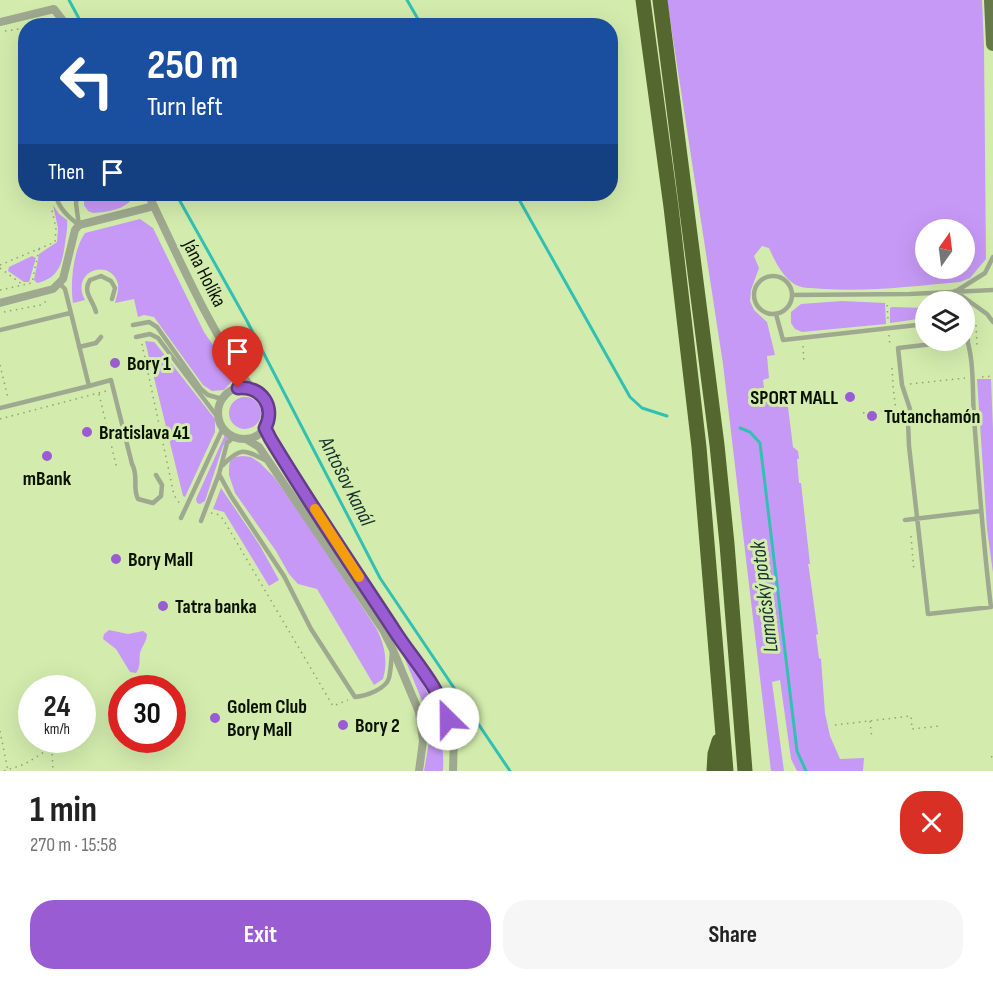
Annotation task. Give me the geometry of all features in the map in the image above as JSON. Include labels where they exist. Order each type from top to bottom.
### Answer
[{"type":"highway","points":[[643,0],[671,207],[697,436],[726,771]]},
{"type":"highway","points":[[660,0],[717,445],[745,771]]},
{"type":"highway","points":[[714,771],[715,754],[723,726]]},
{"type":"highway","points":[[743,746],[752,771]]},
{"type":"main road","points":[[992,0],[993,44]]},
{"type":"street","points":[[0,22],[54,9],[60,18]]},
{"type":"street","name":"Jána Holíka","points":[[152,201],[193,288],[235,366],[252,389]]},
{"type":"street","points":[[0,303],[53,289],[63,279],[75,230],[79,225],[154,206]]},
{"type":"street","points":[[235,366],[236,379],[232,390],[222,399],[218,410],[222,428],[234,437],[246,439],[258,447],[383,630],[419,712],[423,741],[419,771]]},
{"type":"street","points":[[232,390],[252,389],[261,394],[268,404],[270,414],[265,428],[256,436],[246,439]]},
{"type":"street","points":[[265,428],[287,466],[443,702],[454,736],[453,771]]},
{"type":"lane","points":[[57,201],[62,210],[79,225]]},
{"type":"lane","points":[[76,201],[79,225]]},
{"type":"lane","points":[[955,291],[984,273],[993,257]]},
{"type":"lane","points":[[96,312],[86,290],[90,280],[96,276],[107,277],[114,284],[112,299]]},
{"type":"lane","points":[[770,276],[783,279],[788,283],[792,295],[786,309],[776,314],[765,312],[756,304],[754,292],[760,282],[770,276]]},
{"type":"lane","points":[[59,283],[65,289],[89,386]]},
{"type":"lane","points":[[955,291],[993,290]]},
{"type":"lane","points":[[792,295],[915,294]]},
{"type":"lane","points":[[975,305],[987,314],[993,322]]},
{"type":"lane","points":[[0,330],[70,313]]},
{"type":"lane","points":[[776,314],[783,340],[915,325]]},
{"type":"lane","points":[[133,325],[149,322],[157,327],[201,389],[208,395],[222,399]]},
{"type":"lane","points":[[138,338],[150,334],[158,338],[219,419]]},
{"type":"lane","points":[[79,347],[96,343],[101,337]]},
{"type":"lane","points":[[915,346],[898,348],[902,385],[910,409],[909,446],[928,614],[991,607],[969,351]]},
{"type":"lane","points":[[0,408],[111,380],[132,465],[136,470],[134,490],[138,499],[153,502],[161,496],[162,485],[156,475]]},
{"type":"lane","points":[[181,518],[222,428]]},
{"type":"lane","points":[[201,521],[219,474],[227,443],[234,437]]},
{"type":"lane","points":[[221,467],[235,452],[243,451],[269,462]]},
{"type":"lane","points":[[219,474],[284,576],[311,629],[355,697],[363,697],[386,684],[393,650]]},
{"type":"lane","points":[[905,520],[981,510]]},
{"type":"path","points":[[0,32],[18,29]]},
{"type":"path","points":[[23,285],[0,266],[55,242],[56,228],[51,205]]},
{"type":"path","points":[[0,290],[32,283],[39,249]]},
{"type":"path","points":[[887,305],[888,323]]},
{"type":"path","points":[[889,335],[890,340]]},
{"type":"path","points":[[138,338],[174,495],[178,503],[186,507]]},
{"type":"path","points":[[802,345],[804,364]]},
{"type":"path","points":[[0,365],[9,399]]},
{"type":"path","points":[[979,377],[993,376]]},
{"type":"path","points":[[0,419],[48,409],[108,391]]},
{"type":"path","points":[[99,393],[117,469]]},
{"type":"path","points":[[863,413],[896,410]]},
{"type":"path","points":[[206,512],[216,514],[222,519],[333,706],[355,697]]},
{"type":"path","points":[[835,725],[910,716],[912,729],[939,726]]},
{"type":"path","points":[[870,720],[872,739]]},
{"type":"path","points":[[0,731],[8,770]]},
{"type":"path","points":[[4,771],[25,764],[52,747],[53,771]]},
{"type":"shaded area","points":[[667,0],[982,0],[986,259],[975,272],[975,219],[915,219],[915,279],[968,279],[960,282],[875,289],[806,288],[796,285],[787,278],[769,248],[762,246],[754,256],[759,268],[751,290],[750,301],[754,310],[767,322],[775,355],[767,356],[769,378],[763,380],[765,396],[780,395],[788,407],[793,447],[798,451],[799,483],[801,483],[810,564],[808,564],[819,658],[821,659],[825,713],[830,736],[840,759],[864,758],[863,771],[797,771],[791,759],[780,680],[772,682],[784,771],[771,771],[723,364]]},
{"type":"shaded area","points":[[84,201],[130,201],[112,211],[93,213],[88,211]]},
{"type":"shaded area","points":[[53,205],[67,220],[64,251],[61,264],[55,274],[37,283],[34,280],[39,254],[57,242],[58,228]]},
{"type":"shaded area","points":[[140,219],[153,228],[204,332],[232,373],[232,381],[224,390],[212,391],[203,385],[154,317],[144,315],[138,317],[134,299],[115,303],[118,284],[108,271],[93,271],[87,275],[82,281],[85,300],[73,303],[73,267],[85,233]]},
{"type":"shaded area","points":[[32,256],[36,258],[29,282],[24,282],[8,271],[9,267]]},
{"type":"shaded area","points":[[842,301],[885,303],[886,324],[802,332],[795,329],[791,323],[791,312],[801,304]]},
{"type":"shaded area","points":[[890,308],[915,308],[915,319],[890,323]]},
{"type":"shaded area","points":[[145,341],[156,344],[215,419],[215,432],[185,497],[183,496]]},
{"type":"shaded area","points":[[977,379],[991,379],[993,573],[987,529]]},
{"type":"shaded area","points":[[245,397],[257,401],[261,413],[257,425],[245,429],[233,425],[229,413],[233,401]]},
{"type":"shaded area","points":[[225,435],[229,438],[223,446],[205,501],[197,503],[196,499]]},
{"type":"shaded area","points":[[235,457],[251,457],[260,463],[274,477],[306,521],[376,628],[382,641],[385,666],[383,679],[374,685],[317,589],[298,584],[289,574],[276,551],[235,493],[229,475],[230,461]]},
{"type":"shaded area","points":[[221,488],[259,544],[279,580],[269,586],[224,512],[213,509]]},
{"type":"shaded area","points":[[109,630],[128,634],[143,631],[147,634],[136,673],[130,672],[116,649],[103,639],[104,634]]},
{"type":"shaded area","points":[[400,647],[426,690],[438,721],[443,771],[424,771],[429,742],[425,708]]},
{"type":"waterway","name":"Antošov kanál","points":[[69,0],[79,18]]},
{"type":"waterway","name":"Lamačský potok","points":[[407,0],[417,18]]},
{"type":"waterway","name":"Antošov kanál","points":[[180,201],[247,321],[380,578],[510,771]]},
{"type":"waterway","name":"Lamačský potok","points":[[520,201],[630,397],[642,408],[667,416]]},
{"type":"waterway","name":"Lamačský potok","points":[[740,428],[750,432],[760,443],[797,751],[806,771]]},
{"type":"slow traffic","points":[[315,509],[359,577]]},
{"type":"place","name":"Bory 1","points":[[115,363]]},
{"type":"place","name":"SPORT MALL","points":[[850,397]]},
{"type":"place","name":"Tutanchamón","points":[[872,416]]},
{"type":"place","name":"Bratislava 41","points":[[87,432]]},
{"type":"place","name":"mBank","points":[[47,456]]},
{"type":"place","name":"Bory Mall","points":[[116,559]]},
{"type":"place","name":"Tatra banka","points":[[163,606]]},
{"type":"place","name":"Golem Club Bory Mall","points":[[215,718]]},
{"type":"place","name":"Bory 2","points":[[343,725]]},
{"type":"route","points":[[238,388],[255,390],[266,400],[270,414],[265,428],[270,438],[397,635],[427,676],[443,702],[448,719]]}]
